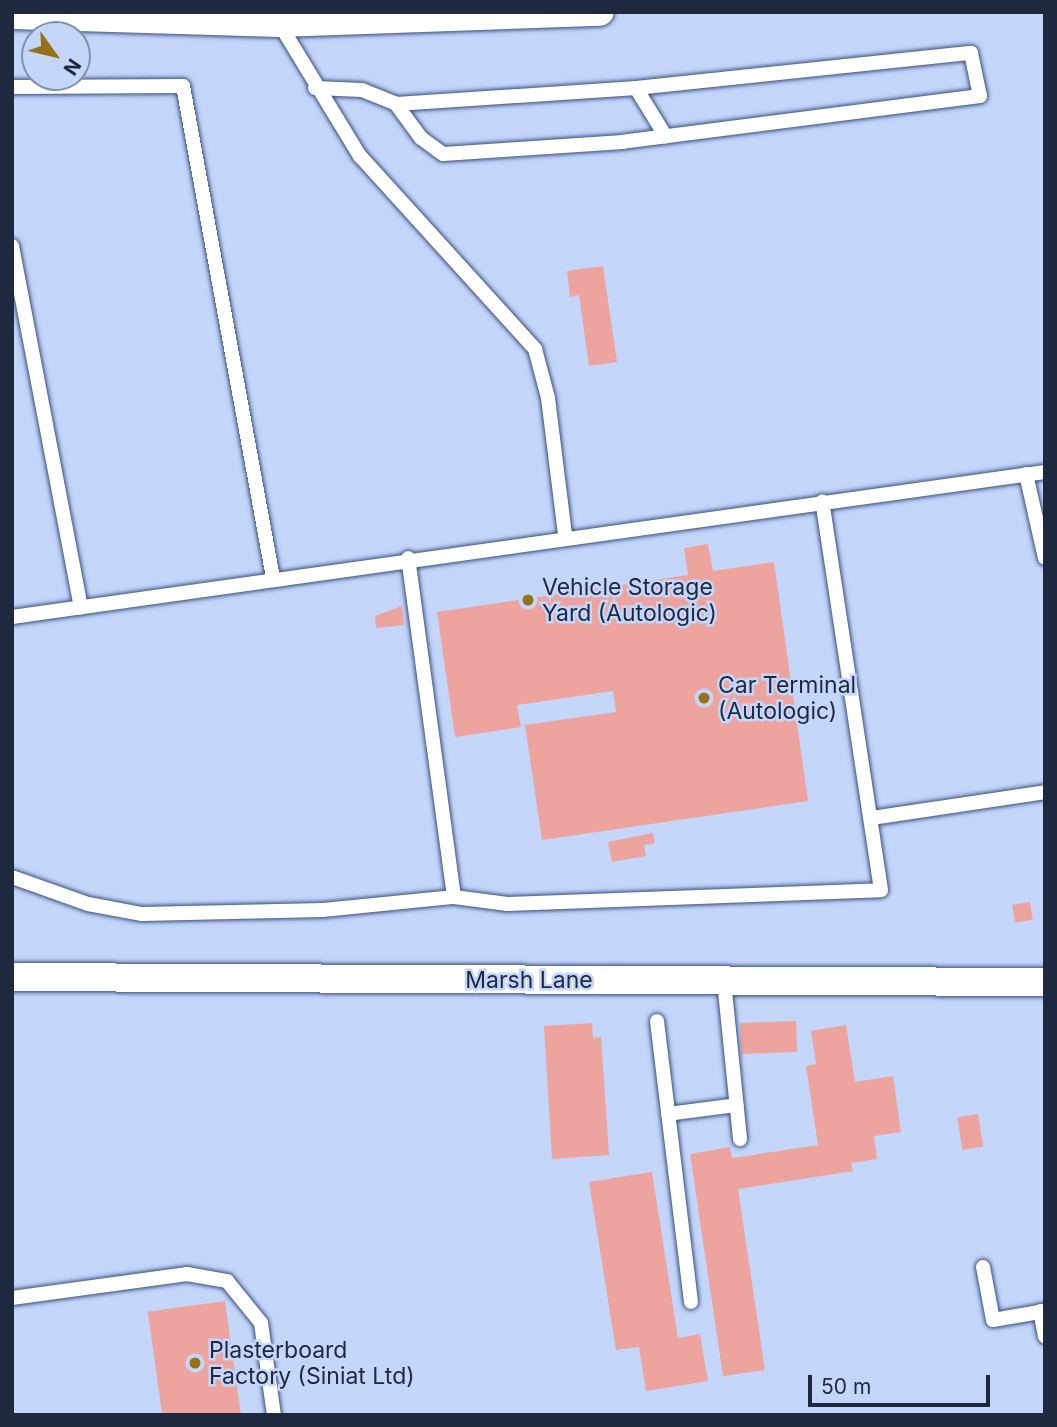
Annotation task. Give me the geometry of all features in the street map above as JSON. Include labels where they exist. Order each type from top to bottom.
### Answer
[{"type":"street","points":[[12,15],[279,23],[600,12]]},
{"type":"street","name":"Marsh Lane","points":[[12,977],[1045,982]]},
{"type":"lane","points":[[279,23],[315,88],[360,156],[535,349],[548,398],[565,535]]},
{"type":"lane","points":[[315,88],[362,90],[396,104],[636,88],[971,53],[980,96],[666,137],[443,153],[421,138],[396,104]]},
{"type":"lane","points":[[12,87],[183,86],[273,578]]},
{"type":"lane","points":[[636,88],[666,137]]},
{"type":"lane","points":[[12,246],[81,607]]},
{"type":"lane","points":[[12,617],[565,535],[1045,472]]},
{"type":"lane","points":[[1026,474],[1045,558]]},
{"type":"lane","points":[[12,877],[88,904],[142,914],[323,910],[454,897],[508,904],[881,890],[822,501]]},
{"type":"lane","points":[[408,558],[454,897]]},
{"type":"lane","points":[[872,818],[1045,792]]},
{"type":"lane","points":[[724,981],[740,1139]]},
{"type":"lane","points":[[657,1021],[691,1302]]},
{"type":"lane","points":[[668,1114],[736,1105]]},
{"type":"lane","points":[[983,1267],[993,1320],[1042,1311],[1045,1337]]},
{"type":"lane","points":[[12,1298],[187,1274],[228,1281],[261,1323],[274,1415]]},
{"type":"building","points":[[603,266],[617,362],[589,366],[579,295],[570,297],[567,271]]},
{"type":"building","name":"Car Terminal (Autologic)","points":[[708,544],[713,571],[774,562],[808,801],[542,840],[525,725],[616,712],[613,691],[517,705],[521,727],[455,737],[437,612],[688,575],[684,548]]},
{"type":"building","points":[[402,606],[404,625],[376,628],[375,616]]},
{"type":"building","points":[[653,833],[655,843],[644,845],[646,856],[612,862],[608,842]]},
{"type":"building","points":[[1030,902],[1033,920],[1015,923],[1012,905]]},
{"type":"building","points":[[796,1021],[797,1052],[741,1054],[740,1023]]},
{"type":"building","points":[[592,1023],[593,1038],[601,1037],[609,1155],[552,1159],[544,1026]]},
{"type":"building","points":[[846,1025],[855,1082],[893,1076],[901,1132],[874,1136],[877,1159],[851,1163],[853,1171],[738,1189],[765,1370],[723,1376],[690,1154],[730,1147],[732,1158],[818,1145],[806,1066],[816,1064],[811,1031]]},
{"type":"building","points":[[978,1114],[983,1147],[962,1150],[957,1117]]},
{"type":"building","points":[[652,1172],[678,1338],[700,1334],[708,1381],[646,1391],[639,1347],[616,1350],[589,1182]]},
{"type":"building","name":"Plasterboard Factory (Siniat Ltd)","points":[[225,1301],[241,1415],[162,1415],[148,1312]]},
{"type":"place","name":"Vehicle Storage Yard (Autologic)","points":[[528,600]]},
{"type":"place","name":"Car Terminal (Autologic)","points":[[704,698]]},
{"type":"place","name":"Plasterboard Factory (Siniat Ltd)","points":[[195,1363]]}]
